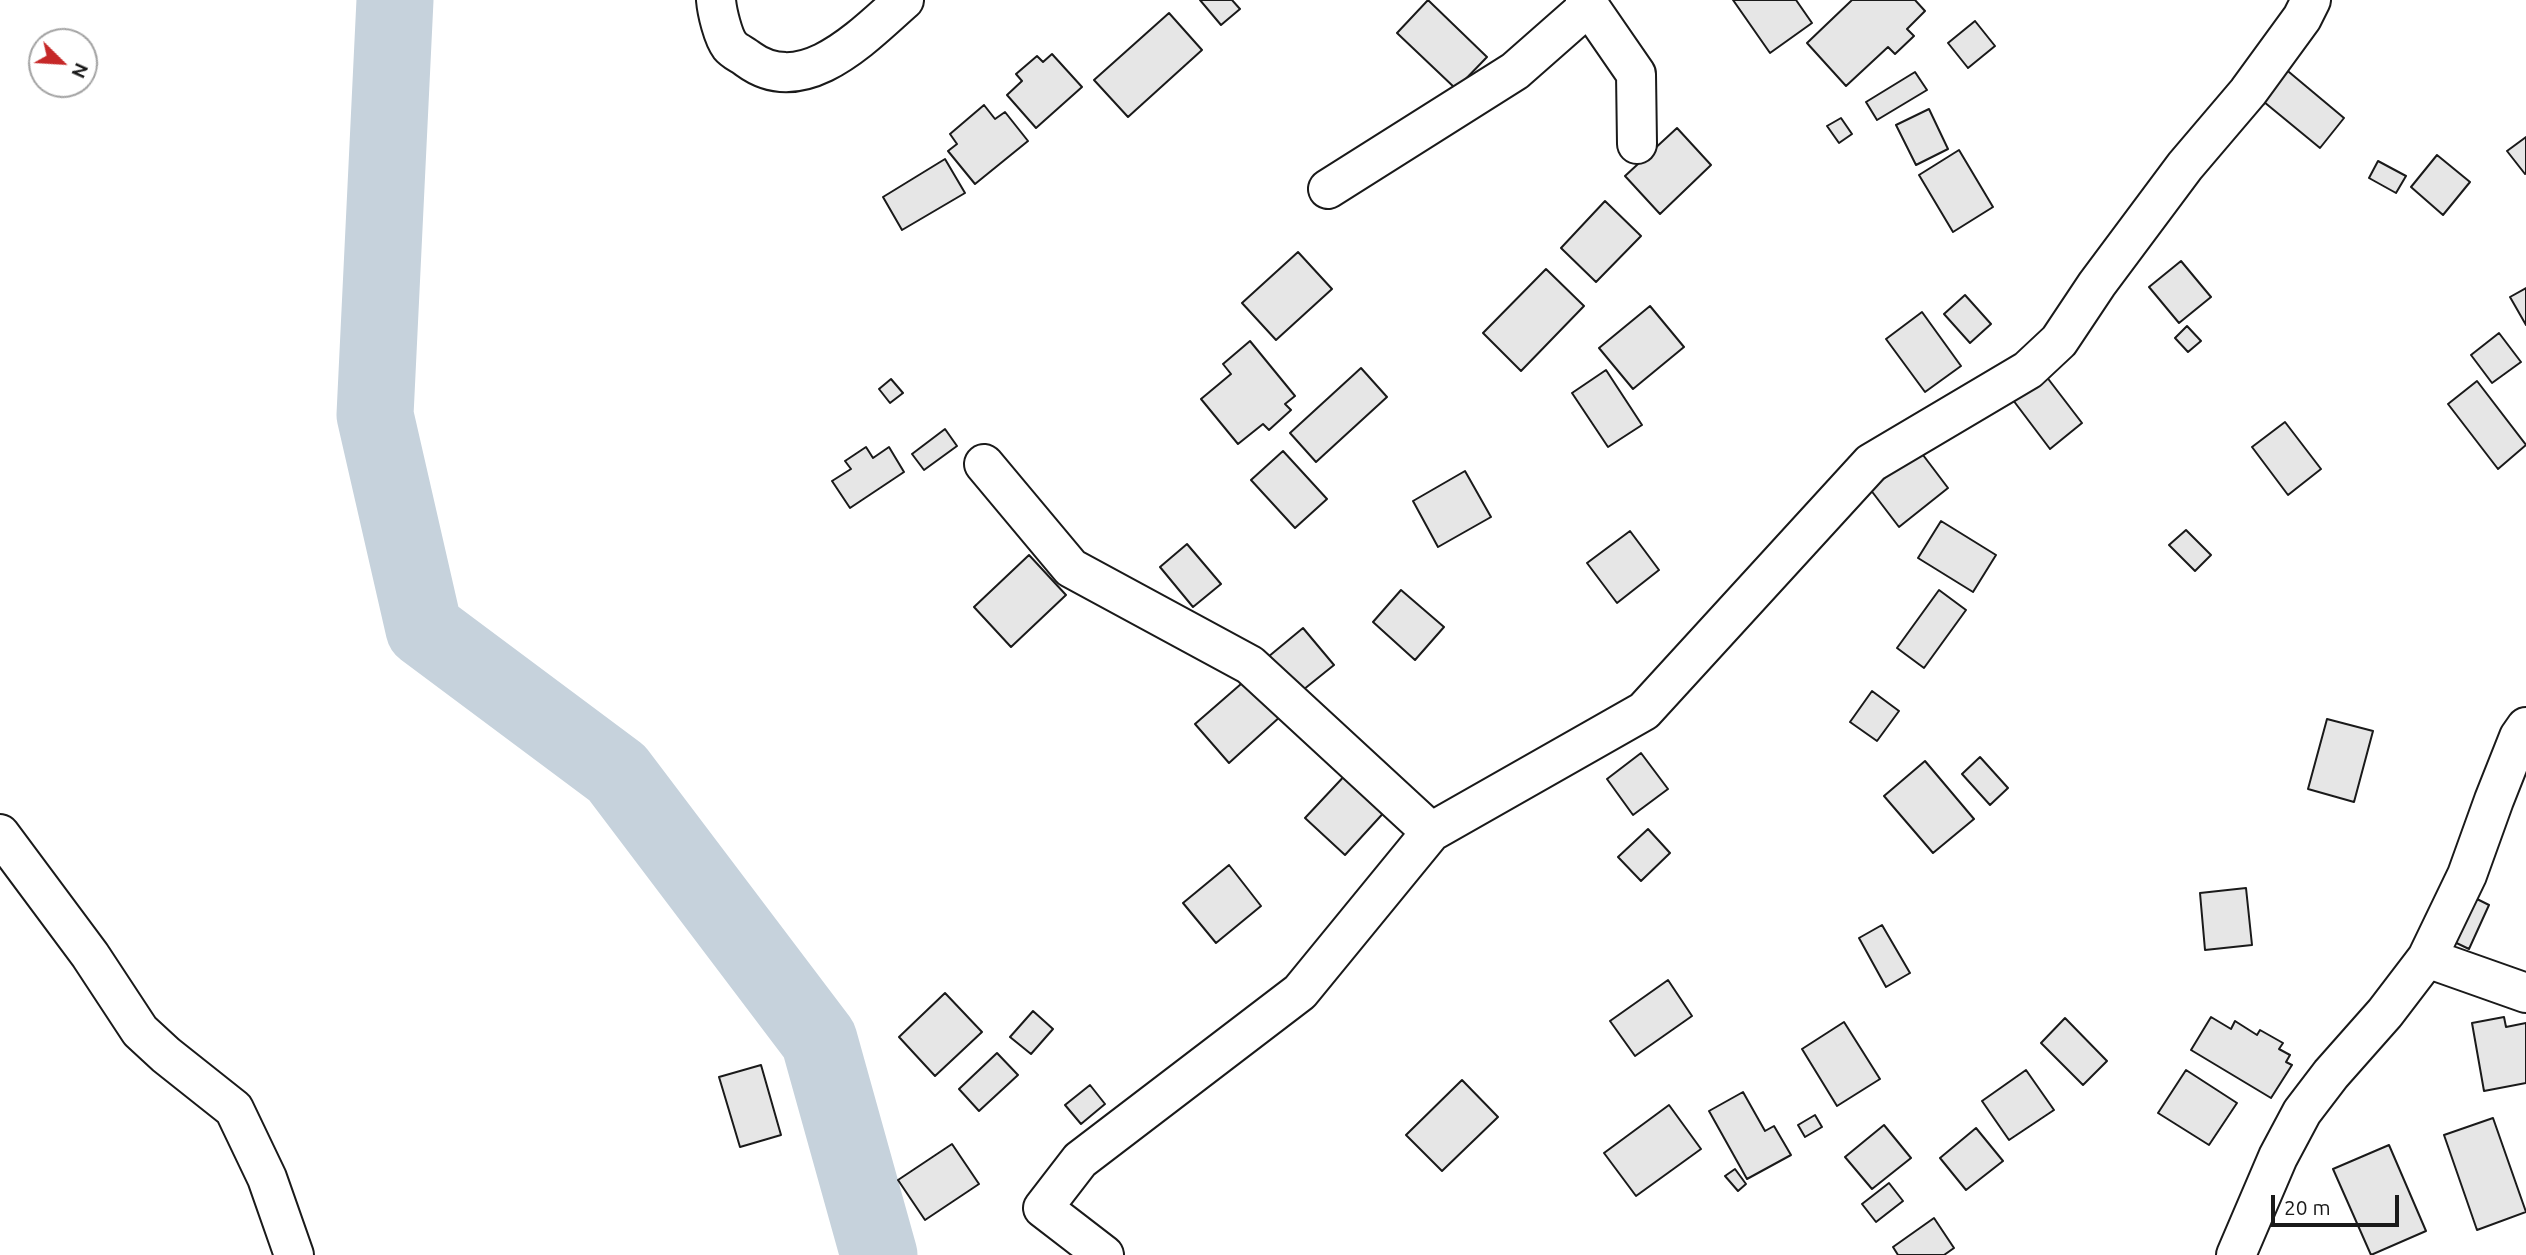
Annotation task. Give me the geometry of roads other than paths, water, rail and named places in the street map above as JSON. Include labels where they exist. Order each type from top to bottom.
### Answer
[{"type":"street","points":[[716,0],[717,12],[730,46],[762,69],[803,71],[846,51],[904,0]]},
{"type":"street","points":[[1104,1255],[1043,1208],[1080,1160],[1300,992],[1431,832],[1644,711],[1871,463],[2028,370],[2048,354],[2185,166],[2248,92],[2302,18],[2311,0]]},
{"type":"street","points":[[1328,189],[1515,71],[1588,3],[1636,74],[1637,144]]},
{"type":"street","points":[[984,464],[1071,568],[1250,665],[1431,832]]},
{"type":"street","points":[[2236,1255],[2278,1157],[2302,1112],[2427,958],[2467,875],[2519,737],[2526,727]]},
{"type":"street","points":[[0,834],[90,955],[140,1031],[234,1109],[267,1178],[294,1255]]},
{"type":"street","points":[[2427,958],[2526,993]]},
{"type":"waterway","points":[[395,0],[375,415],[424,629],[617,773],[819,1040],[879,1255]]}]
